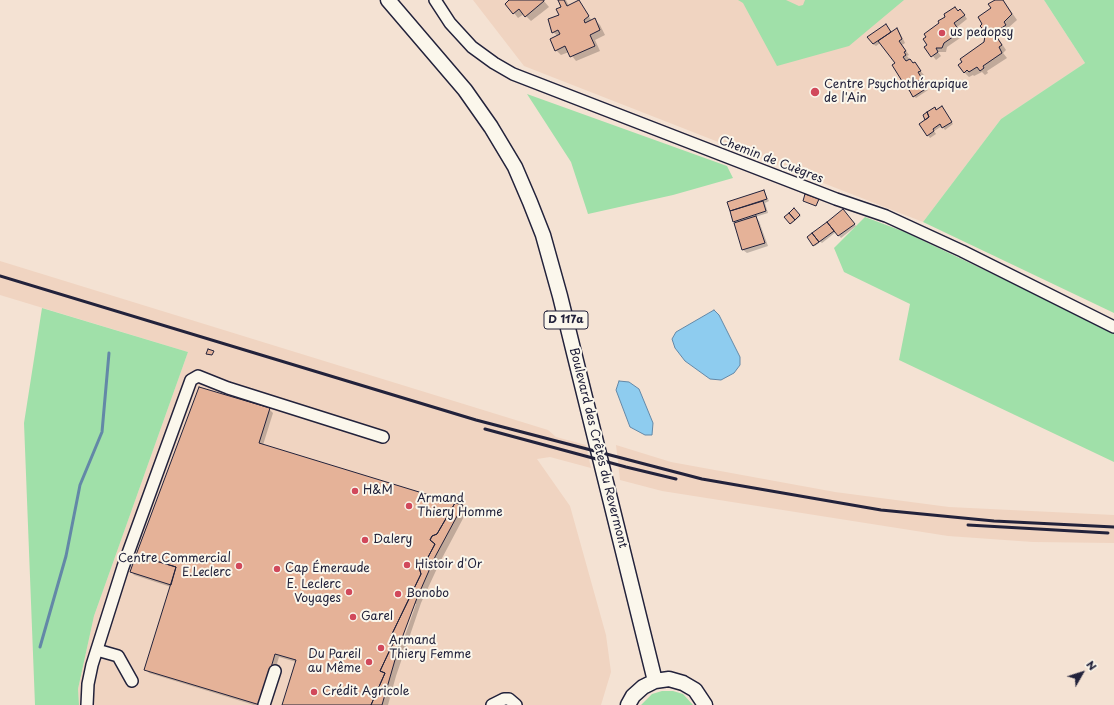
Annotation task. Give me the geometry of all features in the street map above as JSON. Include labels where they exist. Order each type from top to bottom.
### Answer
[{"type":"main road","name":"Boulevard des Crêtes du Revermont","points":[[388,0],[465,90],[491,127],[514,167],[543,235],[560,296],[655,681]]},
{"type":"main road","points":[[628,705],[633,696],[643,687],[655,681],[669,679],[683,683],[695,690],[705,705]]},
{"type":"street","name":"Chemin de Cuègres","points":[[435,0],[450,23],[472,47],[494,63],[523,79],[836,199],[886,216],[962,251],[1114,327]]},
{"type":"street","points":[[87,705],[88,684],[123,567],[191,380],[198,376],[383,438]]},
{"type":"street","points":[[97,650],[118,656],[132,681]]},
{"type":"street","points":[[264,705],[275,671]]},
{"type":"street","points":[[492,705],[504,699],[509,700],[516,705]]},
{"type":"shaded area","name":"Centre Psychothérapique de l'Ain","points":[[473,0],[1044,0],[1085,63],[1001,119],[923,222],[524,66]]},
{"type":"shaded area","name":"Cap Émeraude","points":[[0,261],[548,430],[556,437],[586,445],[591,468],[550,457],[537,459],[570,506],[606,635],[611,672],[601,705],[79,705],[78,689],[94,616],[188,352],[0,295]]},
{"type":"shaded area","points":[[616,445],[671,462],[835,492],[949,507],[1114,515],[1114,543],[1033,542],[948,536],[662,491],[620,480]]},
{"type":"green space","points":[[738,0],[786,0],[799,6],[803,5],[805,0],[904,0],[849,46],[777,66],[743,3]]},
{"type":"green space","points":[[1044,0],[1114,0],[1114,313],[923,222],[1001,119],[1085,63]]},
{"type":"green space","points":[[527,94],[727,166],[733,178],[673,195],[588,214],[571,162]]},
{"type":"green space","points":[[865,217],[905,232],[1114,332],[1114,462],[899,360],[910,304],[844,272],[834,248]]},
{"type":"green space","points":[[42,308],[188,352],[94,616],[78,689],[79,705],[35,705],[24,423]]},
{"type":"green space","points":[[662,691],[673,691],[683,694],[693,705],[641,705],[652,694]]},
{"type":"water","points":[[714,310],[719,315],[740,357],[740,365],[734,373],[721,380],[710,379],[685,361],[675,348],[672,339],[676,332]]},
{"type":"water","points":[[619,381],[629,382],[639,389],[653,423],[652,435],[645,435],[630,427],[616,390]]},
{"type":"building","points":[[509,0],[544,1],[525,17],[519,9],[513,14],[505,4]]},
{"type":"building","points":[[558,0],[564,0],[567,6],[579,0],[589,16],[584,20],[585,23],[595,18],[600,30],[590,35],[595,46],[570,57],[565,46],[555,51],[550,39],[560,34],[558,30],[552,33],[548,19],[559,15],[556,9],[561,7]]},
{"type":"building","points":[[995,0],[1003,0],[1012,14],[1004,22],[1006,25],[994,33],[1002,45],[999,47],[1002,53],[983,66],[984,68],[980,71],[977,67],[969,72],[967,70],[964,73],[958,65],[962,62],[960,59],[984,42],[985,36],[980,30],[982,28],[980,26],[982,24],[978,17],[991,8],[988,4]]},
{"type":"building","name":"us pedopsy","points":[[955,7],[958,11],[960,9],[965,15],[954,23],[960,32],[944,43],[942,48],[936,48],[938,52],[931,57],[924,47],[927,45],[923,39],[926,37],[924,34],[939,23],[938,21],[945,17],[944,14]]},
{"type":"building","points":[[886,24],[891,32],[873,44],[867,37]]},
{"type":"building","points":[[897,28],[902,39],[899,41],[906,51],[904,52],[906,55],[903,57],[906,61],[910,59],[913,63],[915,62],[921,71],[918,72],[922,79],[907,89],[892,65],[895,63],[878,41]]},
{"type":"building","points":[[921,79],[927,88],[913,97],[908,88]]},
{"type":"building","points":[[942,106],[952,122],[942,128],[940,124],[927,136],[919,124],[929,117],[927,112],[935,107],[936,110]]},
{"type":"building","points":[[927,112],[929,117],[925,120],[923,115]]},
{"type":"building","points":[[764,190],[767,199],[730,211],[727,202]]},
{"type":"building","points":[[805,194],[819,199],[816,206],[803,201]]},
{"type":"building","points":[[763,201],[766,211],[733,222],[730,211]]},
{"type":"building","points":[[794,208],[800,215],[795,220],[789,213]]},
{"type":"building","points":[[843,209],[855,224],[838,236],[827,222]]},
{"type":"building","points":[[789,213],[795,220],[790,224],[784,217]]},
{"type":"building","points":[[756,216],[765,243],[742,250],[734,223]]},
{"type":"building","points":[[827,222],[834,231],[819,242],[812,233]]},
{"type":"building","points":[[812,233],[819,242],[813,246],[807,237]]},
{"type":"building","points":[[208,349],[214,351],[212,355],[206,354]]},
{"type":"building","points":[[199,387],[270,408],[259,443],[455,503],[437,534],[432,536],[430,540],[435,544],[426,561],[421,560],[418,564],[421,574],[391,636],[396,637],[380,671],[385,673],[371,705],[282,705],[296,660],[275,654],[260,705],[144,670],[176,567],[136,555]]},
{"type":"building","points":[[455,503],[463,505],[435,557],[417,598],[399,646],[382,705],[371,705],[385,673],[380,671],[396,637],[391,636],[421,574],[418,564],[421,560],[426,561],[435,544],[430,540],[432,536],[437,534]]},
{"type":"building","points":[[136,555],[176,567],[171,585],[130,572]]},
{"type":"waterway","points":[[40,647],[66,556],[80,485],[102,432],[109,353]]},
{"type":"railway","points":[[0,276],[476,420],[702,479],[881,510],[994,521],[1114,527]]},
{"type":"railway","points":[[485,429],[676,479]]},
{"type":"railway","points":[[968,525],[1108,533]]},
{"type":"place","name":"us pedopsy","points":[[942,33]]},
{"type":"place","name":"Centre Psychothérapique de l'Ain","points":[[815,92]]},
{"type":"place","name":"H&M","points":[[355,491]]},
{"type":"place","name":"Armand Thiery Homme","points":[[409,506]]},
{"type":"place","name":"Dalery","points":[[365,540]]},
{"type":"place","name":"Histoir d'Or","points":[[407,565]]},
{"type":"place","name":"Centre Commercial E.Leclerc","points":[[239,566]]},
{"type":"place","name":"Cap Émeraude","points":[[277,569]]},
{"type":"place","name":"E. Leclerc Voyages","points":[[349,592]]},
{"type":"place","name":"Bonobo","points":[[398,594]]},
{"type":"place","name":"Garel","points":[[353,617]]},
{"type":"place","name":"Armand Thiery Femme","points":[[381,648]]},
{"type":"place","name":"Du Pareil au Même","points":[[369,662]]},
{"type":"place","name":"Crédit Agricole","points":[[314,692]]}]
